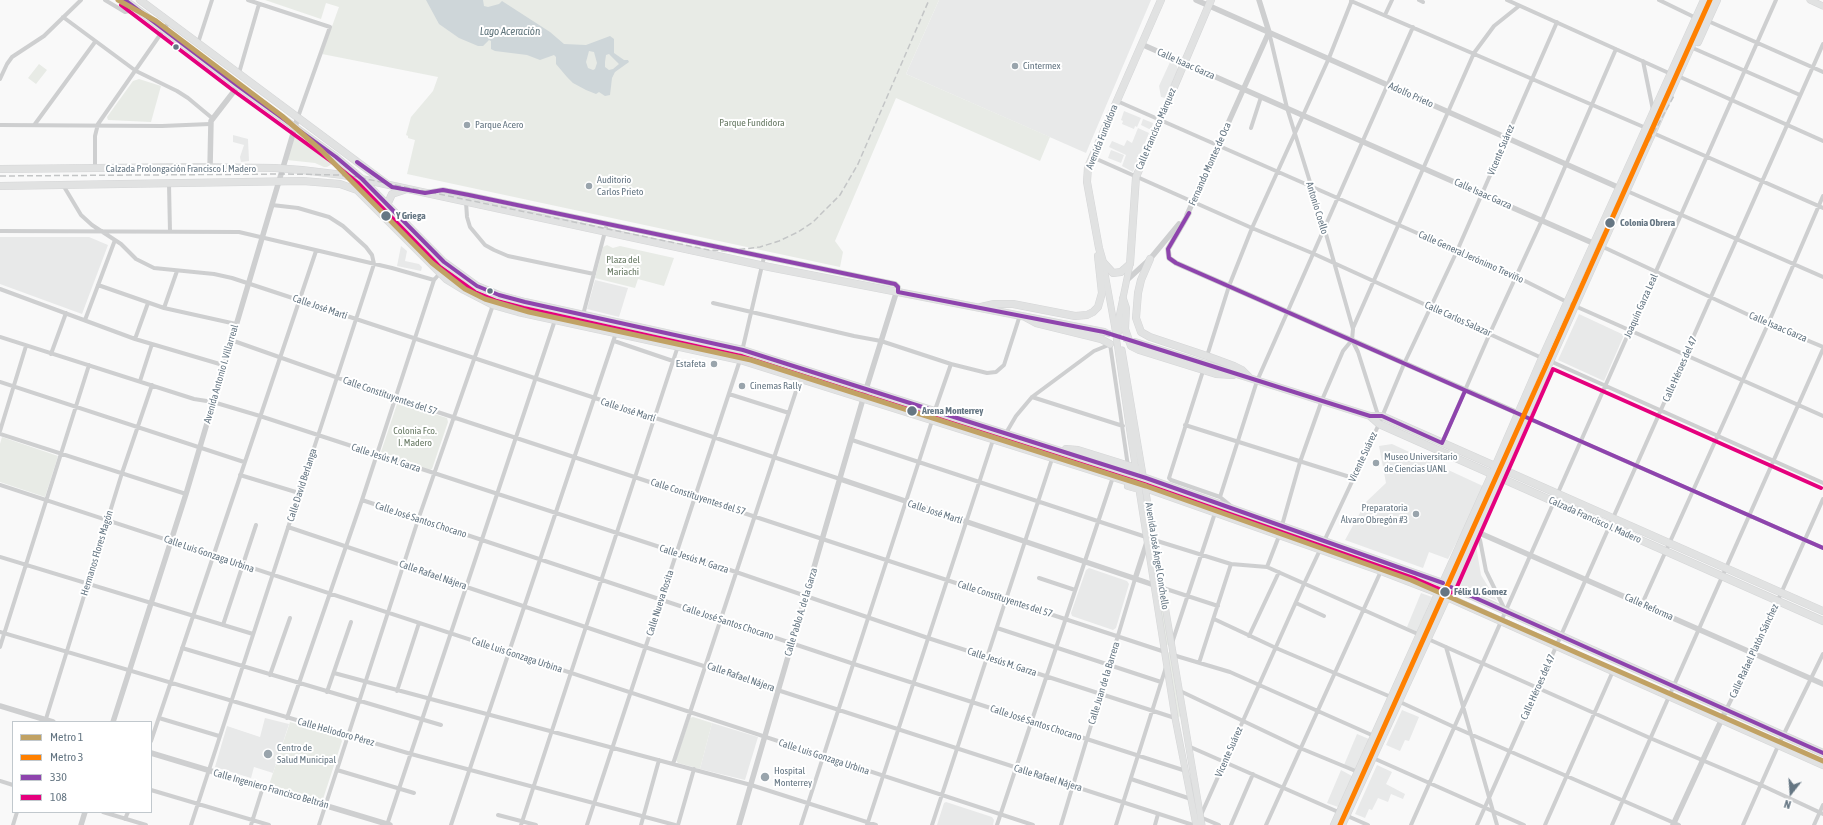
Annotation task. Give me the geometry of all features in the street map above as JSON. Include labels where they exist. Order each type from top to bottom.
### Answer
[{"type":"main road","points":[[125,0],[294,128],[336,157],[362,179],[444,262],[477,286],[499,295],[648,330],[743,350],[1056,449],[1135,471]]},
{"type":"main road","points":[[140,0],[392,187]]},
{"type":"main road","name":"Avenida Fundidora","points":[[1115,328],[1087,182],[1088,168],[1161,0]]},
{"type":"main road","points":[[1682,58],[1679,49],[1700,0]]},
{"type":"main road","points":[[1682,58],[1692,27],[1704,0]]},
{"type":"main road","points":[[1342,825],[1344,813],[1358,772],[1391,697],[1438,593],[1495,476],[1526,417],[1575,306],[1619,188],[1646,128],[1682,58],[1695,37],[1712,0]]},
{"type":"main road","points":[[1682,58],[1691,56],[1717,0]]},
{"type":"main road","points":[[1810,0],[1823,6]]},
{"type":"main road","name":"Calle Francisco Márquez","points":[[1130,264],[1136,177],[1210,3]]},
{"type":"main road","points":[[1499,469],[1518,413],[1542,358],[1568,302],[1627,191],[1653,133],[1674,75]]},
{"type":"main road","name":"Calzada Prolongación Francisco I. Madero","points":[[0,169],[282,169],[362,179]]},
{"type":"main road","points":[[362,179],[392,187],[762,265],[1104,332]]},
{"type":"main road","name":"Calzada Prolongación Francisco I. Madero","points":[[0,186],[312,181],[331,182],[357,190],[440,273]]},
{"type":"main road","points":[[388,205],[392,194],[406,189]]},
{"type":"main road","points":[[978,307],[1003,303],[1025,305],[1075,316],[1082,316],[1093,312],[1098,307],[1102,293],[1098,261],[1099,248]]},
{"type":"main road","points":[[1150,259],[1139,285],[1136,312],[1139,328],[1145,335],[1207,356],[1242,370],[1253,380]]},
{"type":"main road","points":[[444,262],[446,278]]},
{"type":"main road","points":[[1103,262],[1109,271],[1116,273],[1124,270],[1130,264]]},
{"type":"main road","name":"Avenida José Ángel Conchello","points":[[1130,264],[1119,316],[1119,329],[1164,652],[1195,825]]},
{"type":"main road","points":[[440,273],[464,290],[493,305],[740,360],[1142,488],[1320,549],[1438,593],[1823,765]]},
{"type":"main road","points":[[1123,300],[1126,308],[1125,329],[1131,346],[1203,371],[1220,375],[1239,375]]},
{"type":"main road","points":[[1022,315],[1036,323],[1101,339],[1110,344]]},
{"type":"main road","name":"Avenida José Ángel Conchello","points":[[1115,328],[1135,471],[1142,488]]},
{"type":"main road","points":[[616,333],[648,330]]},
{"type":"main road","name":"Calzada Francisco I. Madero","points":[[1135,342],[1370,416],[1380,416],[1823,611]]},
{"type":"main road","name":"Calzada Francisco I. Madero","points":[[1370,416],[1379,424],[1823,621]]},
{"type":"main road","points":[[993,440],[1006,433]]},
{"type":"main road","points":[[1056,449],[1078,450],[1128,466],[1135,471]]},
{"type":"main road","points":[[1052,459],[1112,480],[1142,488]]},
{"type":"main road","points":[[1334,825],[1344,813],[1400,702],[1452,587],[1475,531],[1495,476]]},
{"type":"main road","points":[[1146,478],[1325,540],[1443,583],[1823,753]]},
{"type":"main road","name":"Avenida José Ángel Conchello","points":[[1149,539],[1162,588],[1172,655],[1202,825]]},
{"type":"main road","points":[[1164,652],[1171,646]]},
{"type":"street","points":[[0,79],[12,57],[44,36],[81,0]]},
{"type":"street","points":[[105,0],[125,12],[129,11],[131,5]]},
{"type":"street","points":[[198,43],[212,0]]},
{"type":"street","points":[[239,73],[259,4],[248,0]]},
{"type":"street","name":"Adolfo Prieto","points":[[1196,0],[1210,3],[1269,32],[1627,191]]},
{"type":"street","name":"Antonio Coello","points":[[1258,0],[1269,32],[1286,108],[1295,131],[1353,329],[1352,340],[1358,352],[1380,416]]},
{"type":"street","points":[[1207,356],[1229,286],[1252,228],[1276,172],[1329,58],[1352,0],[1646,128]]},
{"type":"street","points":[[1385,15],[1392,0]]},
{"type":"street","points":[[1507,0],[1823,140]]},
{"type":"street","points":[[1659,0],[1665,1],[1692,16]]},
{"type":"street","name":"Joaquín Garza Leal","points":[[1411,825],[1484,663],[1553,502],[1581,442],[1776,0]]},
{"type":"street","name":"Avenida Antonio I. Villarreal","points":[[113,721],[186,494],[294,128],[330,27],[259,4]]},
{"type":"street","points":[[1353,329],[1474,54],[1494,26],[1519,6]]},
{"type":"street","points":[[63,17],[136,71],[188,98],[211,121]]},
{"type":"street","points":[[1708,21],[1823,72]]},
{"type":"street","points":[[95,168],[95,136],[98,124],[169,22]]},
{"type":"street","name":"Vicente Suárez","points":[[1195,825],[1320,549],[1379,424],[1380,416],[1457,251],[1557,22]]},
{"type":"street","points":[[1220,497],[1238,442],[1253,380],[1288,311],[1336,198],[1413,27]]},
{"type":"street","name":"Fernando Montes de Oca","points":[[1127,280],[1150,259],[1189,213],[1269,32]]},
{"type":"street","points":[[36,124],[95,42]]},
{"type":"street","name":"Calle Isaac Garza","points":[[1141,44],[1424,167],[1823,348]]},
{"type":"street","name":"Calle Héroes del 47","points":[[1477,825],[1823,44]]},
{"type":"street","points":[[1442,443],[1490,333],[1542,220],[1616,49]]},
{"type":"street","points":[[1695,49],[1800,95]]},
{"type":"street","points":[[1643,61],[1654,112]]},
{"type":"street","points":[[210,168],[211,121],[238,86]]},
{"type":"street","points":[[1251,128],[1261,97]]},
{"type":"street","name":"Calle General Jerónimo Treviño","points":[[1117,101],[1516,277],[1575,306],[1823,416]]},
{"type":"street","points":[[0,125],[98,124],[162,126],[211,121]]},
{"type":"street","points":[[1653,133],[1821,207]]},
{"type":"street","name":"Calle Carlos Salazar","points":[[1092,157],[1312,253],[1542,358],[1823,483]]},
{"type":"street","points":[[169,184],[170,232]]},
{"type":"street","name":"Calle José Martí","points":[[63,185],[81,215],[144,264],[154,268],[220,275],[299,300],[1218,606]]},
{"type":"street","points":[[425,193],[436,190],[448,191],[895,284],[898,287],[898,292],[863,399]]},
{"type":"street","points":[[1627,191],[1823,277]]},
{"type":"street","points":[[1642,604],[1821,207],[1823,196]]},
{"type":"street","points":[[466,202],[467,217],[470,227],[485,244],[494,250],[508,256],[594,274]]},
{"type":"street","points":[[272,204],[298,208],[328,217],[343,226],[366,247],[372,255],[374,264]]},
{"type":"street","points":[[1189,213],[1169,245],[1169,258],[1176,263],[1288,311],[1404,364],[1823,548]]},
{"type":"street","points":[[583,315],[608,224]]},
{"type":"street","points":[[0,231],[231,232],[263,237],[434,280]]},
{"type":"street","points":[[85,320],[115,240]]},
{"type":"street","points":[[152,738],[212,556],[316,251]]},
{"type":"street","name":"Calle Nueva Rosita","points":[[587,825],[740,360],[764,257]]},
{"type":"street","name":"Calle David Berlanga","points":[[191,825],[357,320],[374,264]]},
{"type":"street","points":[[164,308],[177,271]]},
{"type":"street","points":[[287,718],[362,500],[434,280],[440,273]]},
{"type":"street","points":[[98,285],[164,308],[236,324]]},
{"type":"street","points":[[0,289],[135,339],[224,365]]},
{"type":"street","points":[[135,339],[148,303]]},
{"type":"street","points":[[713,303],[881,341],[951,364],[987,373],[1001,370],[1007,359],[1022,315]]},
{"type":"street","points":[[318,825],[349,736],[418,520],[493,305]]},
{"type":"street","points":[[51,354],[66,313]]},
{"type":"street","points":[[388,825],[555,320]]},
{"type":"street","points":[[451,825],[616,333]]},
{"type":"street","name":"Calle Jesús M. Garza","points":[[0,337],[194,399],[213,402],[260,416],[676,554],[736,572],[928,638],[1175,718]]},
{"type":"street","name":"Calle Constituyentes del 57","points":[[231,340],[395,398],[1164,652]]},
{"type":"street","points":[[1267,567],[1279,536],[1300,462],[1322,400],[1343,351],[1352,340]]},
{"type":"street","points":[[614,341],[673,360]]},
{"type":"street","points":[[140,381],[152,344]]},
{"type":"street","points":[[1006,433],[1016,416],[1032,397],[1094,351],[1110,344],[1117,344]]},
{"type":"street","points":[[1110,344],[1128,466]]},
{"type":"street","points":[[26,346],[0,432],[186,494]]},
{"type":"street","points":[[522,823],[678,346]]},
{"type":"street","points":[[1612,825],[1672,686],[1774,461],[1823,348]]},
{"type":"street","points":[[935,410],[951,364]]},
{"type":"street","points":[[0,647],[2,632],[26,566],[89,366]]},
{"type":"street","points":[[1203,371],[1169,478],[1220,497],[1234,509]]},
{"type":"street","points":[[673,764],[800,378]]},
{"type":"street","points":[[0,382],[244,462]]},
{"type":"street","name":"Hermanos Flores Magón","points":[[45,721],[122,473],[152,385]]},
{"type":"street","points":[[729,394],[789,413]]},
{"type":"street","points":[[1032,397],[1123,426]]},
{"type":"street","name":"Calle Pablo A. de la Garza","points":[[739,825],[863,399]]},
{"type":"street","points":[[801,825],[932,421]]},
{"type":"street","points":[[1185,425],[1353,478]]},
{"type":"street","points":[[852,440],[1039,500],[1149,539],[1231,564],[1267,567],[1420,635]]},
{"type":"street","points":[[867,824],[993,440]]},
{"type":"street","points":[[932,825],[1052,459]]},
{"type":"street","points":[[240,474],[299,493]]},
{"type":"street","points":[[998,825],[1112,480]]},
{"type":"street","name":"Calle Luis Gonzaga Urbina","points":[[0,485],[272,576],[451,633],[823,757],[1033,825]]},
{"type":"street","name":"Calle Rafael Platón Sánchez","points":[[1675,824],[1702,759],[1754,654],[1823,499]]},
{"type":"street","name":"Calle José Santos Chocano","points":[[362,500],[792,644],[1186,772]]},
{"type":"street","points":[[1171,646],[1215,513]]},
{"type":"street","points":[[223,625],[256,525]]},
{"type":"street","name":"Calle Rafael Nájera","points":[[288,527],[646,647],[1195,825]]},
{"type":"street","points":[[1475,531],[1480,540],[1483,563],[1486,572],[1506,612]]},
{"type":"street","name":"Calle Reforma","points":[[1475,531],[1823,684]]},
{"type":"street","name":"Calle Juan de la Barrera","points":[[1060,825],[1135,579],[1149,539]]},
{"type":"street","points":[[0,557],[253,634]]},
{"type":"street","points":[[1199,663],[1231,564]]},
{"type":"street","points":[[1266,825],[1381,571]]},
{"type":"street","points":[[1249,636],[1279,572]]},
{"type":"street","points":[[1039,578],[1075,590]]},
{"type":"street","points":[[1296,603],[1324,616]]},
{"type":"street","points":[[270,675],[290,618]]},
{"type":"street","points":[[1214,619],[1276,648],[1391,697]]},
{"type":"street","points":[[327,692],[351,622]]},
{"type":"street","points":[[397,691],[419,623]]},
{"type":"street","points":[[996,628],[1161,682]]},
{"type":"street","name":"Calle Heliodoro Pérez","points":[[2,632],[411,754],[675,825]]},
{"type":"street","points":[[1428,639],[1650,738],[1761,785],[1821,814]]},
{"type":"street","points":[[1446,647],[1497,825]]},
{"type":"street","points":[[182,648],[298,684],[441,725]]},
{"type":"street","points":[[1743,825],[1778,746],[1785,736],[1823,654]]},
{"type":"street","points":[[1172,655],[1230,672],[1374,736]]},
{"type":"street","points":[[1116,825],[1166,665]]},
{"type":"street","points":[[1545,825],[1613,671]]},
{"type":"street","points":[[334,673],[751,785],[867,824],[876,825]]},
{"type":"street","points":[[1178,690],[1300,748],[1358,772]]},
{"type":"street","points":[[1400,702],[1675,824]]},
{"type":"street","points":[[0,706],[45,721]]},
{"type":"street","points":[[159,718],[219,736]]},
{"type":"street","points":[[1188,746],[1344,813],[1368,825]]},
{"type":"street","name":"Calle Ingeniero Francisco Beltrán","points":[[152,753],[388,825]]},
{"type":"street","points":[[1366,754],[1524,825]]},
{"type":"street","points":[[642,825],[659,760]]},
{"type":"street","points":[[337,770],[414,793]]},
{"type":"street","points":[[678,825],[694,770]]},
{"type":"street","points":[[1231,825],[1253,774]]},
{"type":"street","points":[[1131,779],[1191,799]]},
{"type":"street","points":[[0,781],[12,785]]},
{"type":"street","points":[[252,823],[264,787]]},
{"type":"street","points":[[152,790],[198,804],[252,823],[269,825]]},
{"type":"street","points":[[1814,825],[1821,814],[1823,804]]},
{"type":"street","points":[[13,825],[17,813]]},
{"type":"street","points":[[81,825],[85,813]]},
{"type":"street","points":[[106,813],[143,824]]},
{"type":"street","points":[[125,819],[128,813]]},
{"type":"street","points":[[1155,825],[1158,814]]},
{"type":"street","points":[[498,815],[522,823],[536,825]]},
{"type":"street","points":[[1200,816],[1219,825]]},
{"type":"shaded area","name":"Cintermex","points":[[939,0],[1151,0],[1086,153],[906,74]]},
{"type":"shaded area","points":[[1170,62],[1176,64],[1178,69],[1165,98],[1161,97],[1159,86]]},
{"type":"shaded area","points":[[1124,111],[1141,118],[1137,127],[1135,126],[1134,129],[1122,124],[1123,121],[1121,120]]},
{"type":"shaded area","points":[[1143,119],[1153,123],[1151,130],[1141,125]]},
{"type":"shaded area","points":[[1138,128],[1149,133],[1133,172],[1122,166],[1126,155],[1109,147],[1112,141],[1124,146],[1127,140],[1132,143]]},
{"type":"shaded area","points":[[233,135],[248,139],[249,161],[241,162],[240,157],[244,145],[233,142]]},
{"type":"shaded area","points":[[1111,150],[1124,155],[1121,163],[1108,158]]},
{"type":"shaded area","points":[[0,237],[89,237],[108,245],[82,314],[0,284]]},
{"type":"shaded area","points":[[401,246],[407,251],[405,261],[419,264],[422,267],[421,271],[397,266]]},
{"type":"shaded area","points":[[595,280],[628,288],[619,317],[587,309]]},
{"type":"shaded area","points":[[1579,314],[1624,335],[1604,381],[1558,360]]},
{"type":"shaded area","name":"Preparatoria Álvaro Obregón #3","points":[[1392,444],[1485,487],[1448,559],[1429,552],[1423,568],[1345,540],[1366,502],[1386,483],[1379,446]]},
{"type":"shaded area","points":[[1475,540],[1481,575],[1497,601],[1455,583]]},
{"type":"shaded area","points":[[1089,568],[1127,581],[1129,584],[1116,628],[1113,630],[1072,616],[1071,613],[1086,570]]},
{"type":"shaded area","points":[[1421,593],[1432,597],[1417,632],[1407,627]]},
{"type":"shaded area","points":[[1402,710],[1419,717],[1409,741],[1405,740],[1400,751],[1386,745]]},
{"type":"shaded area","points":[[265,718],[289,724],[273,773],[254,767],[251,778],[215,767],[227,726],[260,737]]},
{"type":"shaded area","points":[[712,723],[758,737],[745,780],[700,769]]},
{"type":"shaded area","points":[[1357,734],[1369,739],[1355,770],[1344,765]]},
{"type":"shaded area","points":[[1377,765],[1392,772],[1386,784],[1405,794],[1403,799],[1391,794],[1388,802],[1378,798],[1372,810],[1369,809],[1365,818],[1355,814]]},
{"type":"shaded area","points":[[1341,770],[1352,776],[1338,807],[1327,803]]},
{"type":"shaded area","points":[[946,802],[992,817],[994,820],[993,825],[937,825],[944,803]]},
{"type":"green space","name":"Parque Fundidora","points":[[265,0],[939,0],[906,74],[1050,137],[1040,161],[896,98],[835,241],[843,252],[840,267],[407,174],[415,140],[408,138],[406,135],[411,117],[433,91],[438,77],[322,54],[339,7],[326,3],[321,19]]},
{"type":"green space","points":[[39,64],[47,70],[36,84],[28,78]]},
{"type":"green space","points":[[139,79],[161,86],[151,122],[108,120],[107,117],[133,81]]},
{"type":"green space","points":[[300,135],[332,164],[324,167],[315,163],[287,160],[294,138]]},
{"type":"green space","name":"Plaza del Mariachi","points":[[607,245],[613,248],[620,246],[674,258],[664,286],[638,279],[635,288],[595,278],[603,247]]},
{"type":"green space","name":"Colonia Fco. I. Madero","points":[[399,403],[447,418],[448,422],[432,469],[429,470],[383,455],[381,452],[397,404]]},
{"type":"green space","points":[[2,437],[58,456],[45,497],[0,482],[0,444]]},
{"type":"green space","points":[[1158,593],[1160,593],[1169,643],[1166,647]]},
{"type":"green space","points":[[1170,651],[1181,715],[1179,717],[1167,654]]},
{"type":"green space","points":[[693,717],[712,723],[700,769],[678,763],[676,760],[690,718]]},
{"type":"green space","points":[[290,722],[340,737],[342,741],[323,799],[319,801],[269,785]]},
{"type":"water","name":"Lago Aceración","points":[[426,0],[483,0],[484,6],[488,7],[499,4],[502,1],[550,32],[564,44],[586,45],[610,36],[614,39],[614,53],[624,60],[628,60],[629,62],[615,72],[612,78],[610,95],[605,96],[599,92],[596,94],[586,90],[573,83],[556,64],[556,57],[554,55],[540,60],[527,55],[495,51],[491,49],[491,41],[489,40],[483,46],[478,46],[459,38],[439,24]],"holes":[[[589,51],[594,52],[597,63],[595,69],[593,70],[588,68],[586,62]],[[609,54],[619,64],[613,69],[609,70],[605,67],[606,55]]]},
{"type":"tunnel","points":[[1104,332],[1133,341]]},
{"type":"railway","points":[[0,176],[338,175],[357,177],[709,250],[727,251],[760,247],[779,241],[798,232],[813,222],[840,195],[858,164],[929,0]]},
{"type":"railway","points":[[1636,165],[1675,94]]},
{"type":"metro line","name":"1","points":[[118,0],[156,21],[282,116],[322,151],[432,263],[465,289],[485,299],[529,312],[751,360],[1146,486],[1411,580],[1823,761]]},
{"type":"metro line","name":"3","points":[[1340,825],[1710,0]]},
{"type":"transit line","name":"330","points":[[125,0],[238,86],[336,157],[362,179],[444,262],[477,286],[499,295],[525,302],[743,350],[1146,478],[1443,583]]},
{"type":"transit line","name":"108","points":[[121,5],[358,183],[440,267],[475,292],[497,301],[524,308],[741,356],[1144,484],[1416,579],[1449,593],[1454,592],[1456,589],[1553,369],[1821,488]]},
{"type":"transit line","name":"330","points":[[357,162],[392,187],[425,193],[443,190],[469,195],[895,284],[898,287],[898,292],[1104,332],[1370,416],[1382,416],[1442,443],[1465,391]]},
{"type":"transit line","name":"330","points":[[1189,213],[1168,249],[1169,258],[1176,263],[1823,548]]},
{"type":"transit line","name":"330","points":[[1451,587],[1823,753]]},
{"type":"place","name":"Cintermex","points":[[1015,66]]},
{"type":"place","name":"Parque Acero","points":[[467,125]]},
{"type":"place","name":"Auditorio Carlos Prieto","points":[[589,186]]},
{"type":"place","name":"Y Griega","points":[[386,216]]},
{"type":"place","name":"Colonia Obrera","points":[[1610,223]]},
{"type":"place","name":"Estafeta","points":[[714,364]]},
{"type":"place","name":"Cinemas Rally","points":[[742,386]]},
{"type":"place","name":"Arena Monterrey","points":[[912,411]]},
{"type":"place","name":"Museo Universitario de Ciencias UANL","points":[[1376,463]]},
{"type":"place","name":"Preparatoria Álvaro Obregón #3","points":[[1416,514]]},
{"type":"place","name":"Félix U. Gomez","points":[[1445,592]]},
{"type":"place","name":"Centro de Salud Municipal","points":[[268,754]]},
{"type":"place","name":"Hospital Monterrey","points":[[765,777]]}]
